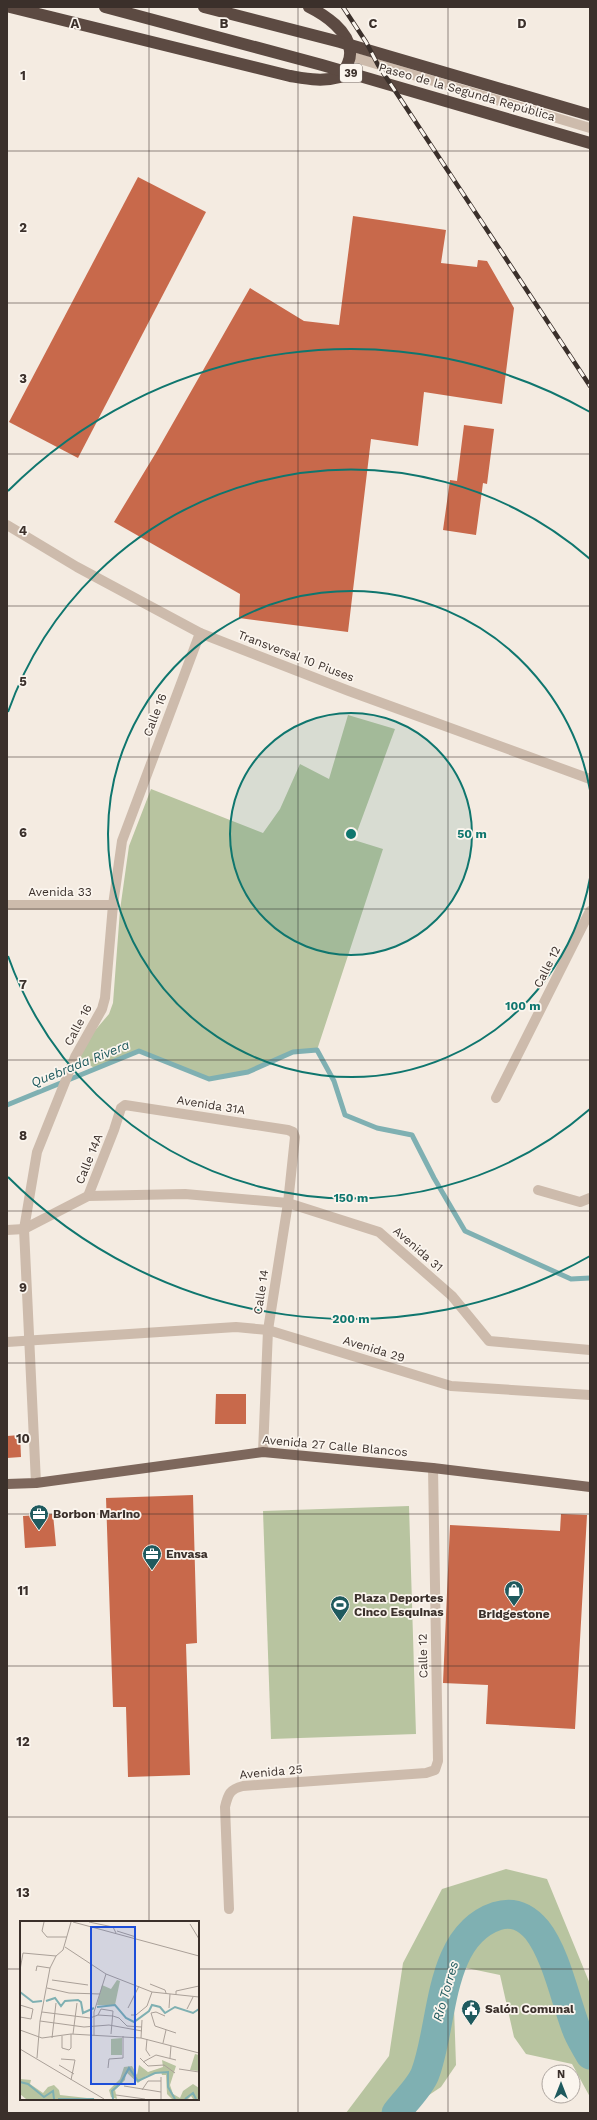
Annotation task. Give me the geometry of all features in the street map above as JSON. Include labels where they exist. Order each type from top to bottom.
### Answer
[{"type":"highway","points":[[10,7],[314,81],[331,80],[340,77],[349,62],[350,56],[346,38],[333,22],[309,7]]},
{"type":"highway","name":"Paseo de la Segunda República","points":[[105,7],[322,65],[590,143]]},
{"type":"highway","name":"Paseo de la Segunda República","points":[[204,7],[340,42],[590,115]]},
{"type":"main road","name":"Avenida 27 Calle Blancos","points":[[7,1484],[36,1483],[263,1452],[433,1468],[590,1487]]},
{"type":"street","points":[[350,56],[590,128]]},
{"type":"street","name":"Transversal 10 Piuses","points":[[7,525],[77,567],[200,633],[349,691],[590,779]]},
{"type":"street","name":"Calle 16","points":[[36,1483],[24,1229],[37,1152],[75,1057],[102,1008],[105,998],[113,905],[122,841],[128,821],[200,633]]},
{"type":"street","name":"Avenida 33","points":[[7,905],[113,905]]},
{"type":"street","name":"Calle 12","points":[[496,1098],[590,911]]},
{"type":"street","name":"Avenida 31A","points":[[121,1108],[125,1105],[288,1130],[293,1132],[295,1137]]},
{"type":"street","name":"Calle 14A","points":[[24,1229],[88,1196],[121,1108]]},
{"type":"street","name":"Calle 14","points":[[263,1452],[268,1330],[288,1203],[295,1137]]},
{"type":"street","points":[[538,1190],[585,1200]]},
{"type":"street","name":"Avenida 31","points":[[88,1196],[185,1194],[288,1203],[379,1232],[452,1296],[489,1341],[590,1350]]},
{"type":"street","points":[[7,1230],[24,1229]]},
{"type":"street","name":"Avenida 29","points":[[7,1342],[236,1327],[268,1330],[451,1386],[590,1395]]},
{"type":"street","name":"Calle 12","points":[[433,1468],[438,1761],[435,1770]]},
{"type":"street","name":"Avenida 25","points":[[229,1909],[225,1807],[228,1795],[233,1788],[243,1786],[426,1773],[435,1770]]},
{"type":"green space","points":[[348,715],[395,729],[354,840],[383,849],[317,1050],[293,1052],[248,1072],[209,1079],[139,1051],[96,1069],[78,1058],[92,1034],[109,1014],[113,1003],[120,910],[129,846],[151,789],[263,833],[280,809],[300,764],[329,779]]},
{"type":"green space","name":"Plaza Deportes Cinco Esquinas","points":[[409,1506],[416,1734],[271,1739],[263,1511]]},
{"type":"green space","points":[[506,1869],[547,1879],[590,1984],[590,2097],[581,2080],[581,2064],[572,2064],[526,2054],[514,2037],[500,1975],[462,1967],[454,2007],[456,2065],[441,2087],[402,2113],[346,2113],[389,2056],[403,1963],[442,1889]]},
{"type":"building","points":[[138,177],[206,212],[78,458],[9,422]]},
{"type":"building","points":[[353,216],[446,230],[441,263],[477,267],[478,260],[487,261],[514,308],[502,404],[424,392],[418,446],[371,439],[348,632],[239,618],[240,594],[114,522],[157,451],[250,288],[304,321],[339,325]]},
{"type":"building","points":[[464,425],[494,429],[487,484],[483,483],[476,535],[443,530],[450,480],[457,481]]},
{"type":"building","points":[[216,1394],[246,1394],[246,1424],[215,1424]]},
{"type":"building","points":[[20,1435],[21,1457],[7,1458],[7,1436]]},
{"type":"building","name":"Envasa","points":[[193,1495],[197,1643],[186,1644],[190,1775],[128,1777],[126,1707],[113,1707],[106,1498]]},
{"type":"building","name":"Borbon Marino","points":[[53,1514],[56,1546],[25,1548],[23,1516]]},
{"type":"building","name":"Bridgestone","points":[[561,1514],[587,1515],[575,1729],[486,1724],[488,1685],[443,1683],[450,1525],[560,1531]]},
{"type":"waterway","name":"Quebrada Rivera","points":[[7,1105],[139,1051],[209,1079],[248,1072],[293,1052],[317,1050],[334,1081],[345,1115],[377,1128],[412,1135],[434,1178],[465,1231],[571,1279],[590,1278]]},
{"type":"waterway","name":"Río Torres","points":[[396,2113],[416,2089],[425,2074],[431,2054],[446,1984],[453,1962],[463,1942],[477,1927],[497,1916],[508,1914],[519,1916],[533,1925],[544,1940],[560,1977],[577,2031],[590,2055]]},
{"type":"railway","points":[[343,7],[366,42],[378,65],[590,386]]},
{"type":"place","name":"Borbon Marino","points":[[39,1531]]},
{"type":"place","name":"Envasa","points":[[152,1571]]},
{"type":"place","name":"Bridgestone","points":[[514,1607]]},
{"type":"place","name":"Plaza Deportes Cinco Esquinas","points":[[340,1622]]},
{"type":"place","name":"Salón Comunal","points":[[471,2026]]}]
